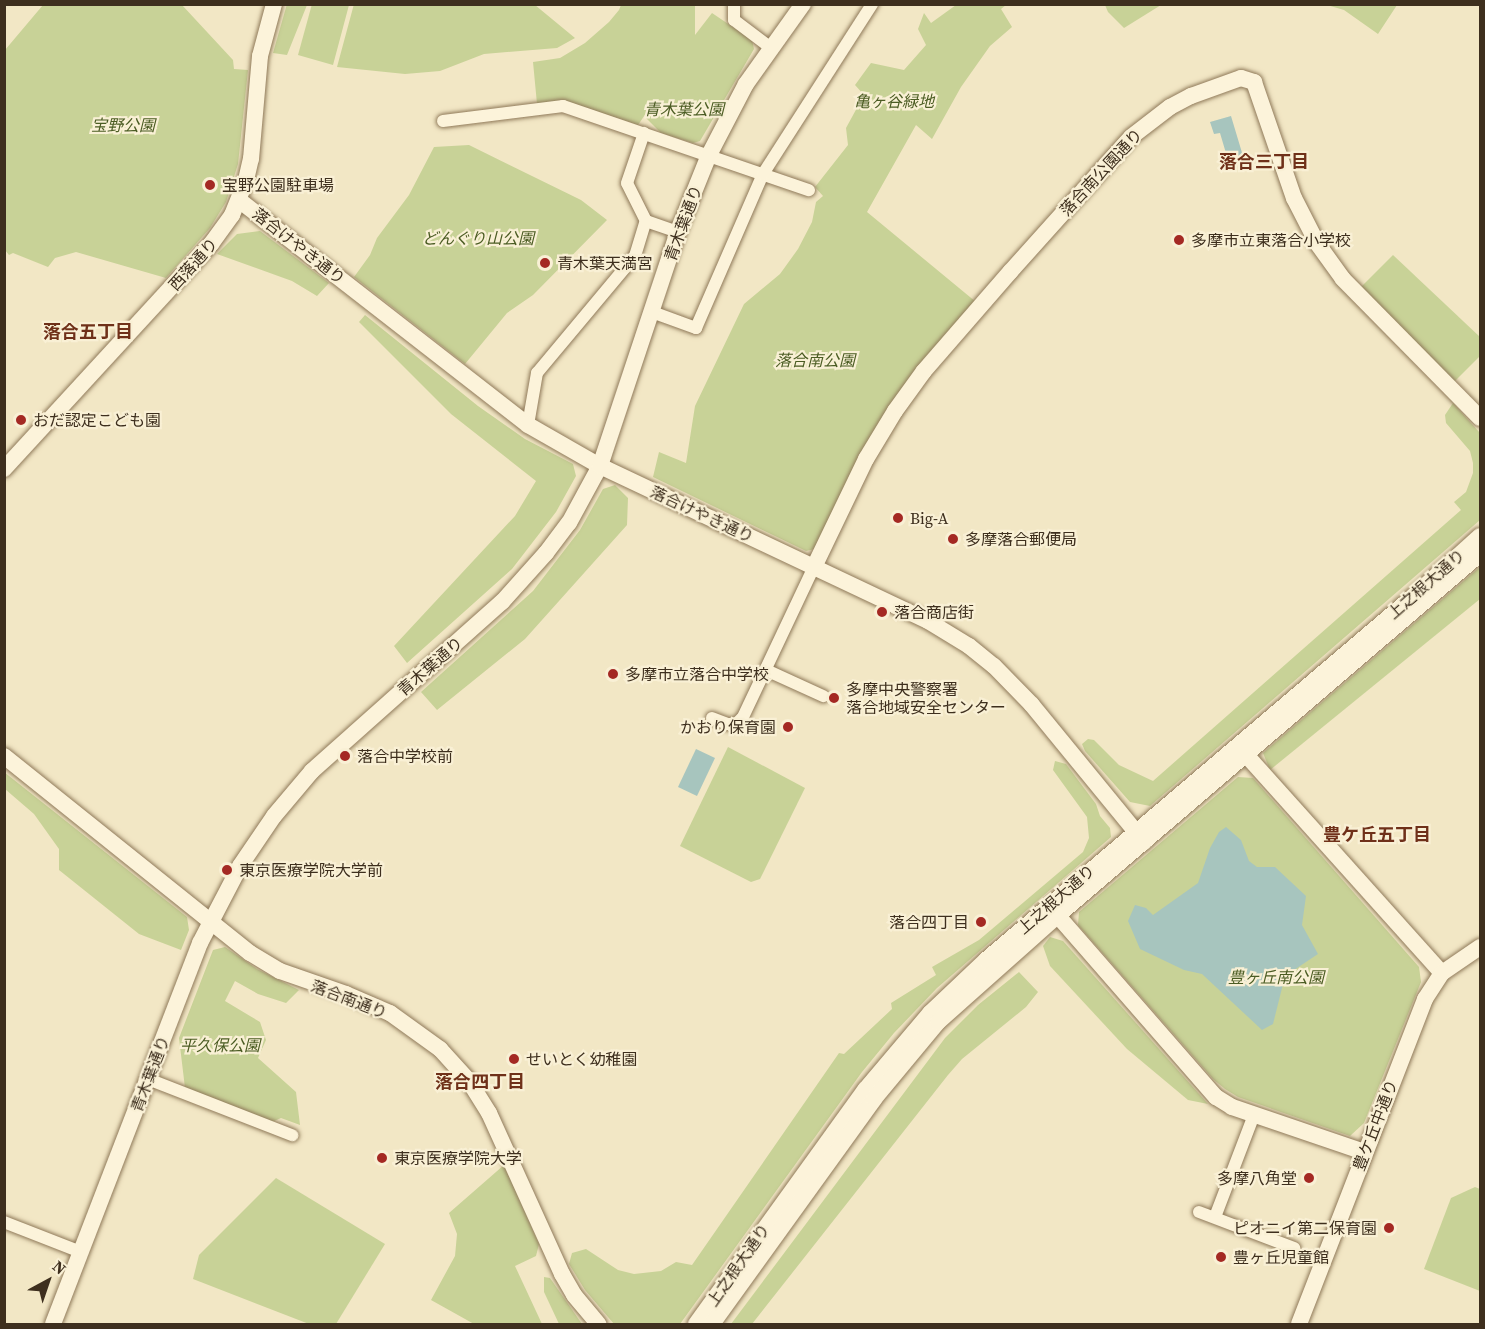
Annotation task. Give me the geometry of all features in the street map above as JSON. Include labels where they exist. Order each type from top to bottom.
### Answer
[{"type":"street","name":"西落通り","points":[[4,469],[211,244],[239,200],[251,159],[260,56],[274,4]]},
{"type":"street","points":[[734,4],[734,20],[771,48]]},
{"type":"street","name":"青木葉通り","points":[[53,1324],[210,921],[257,840],[295,791],[329,754],[523,580],[569,523],[600,466],[678,232],[709,154],[729,114],[771,48],[803,4]]},
{"type":"street","points":[[652,312],[696,328],[763,174],[872,4]]},
{"type":"street","name":"落合南公園通り","points":[[814,567],[866,459],[895,411],[924,371],[1034,245],[1114,155],[1142,128],[1191,96],[1241,78],[1254,82],[1294,198],[1317,243],[1343,279],[1480,418]]},
{"type":"street","points":[[443,121],[563,106],[809,190]]},
{"type":"street","points":[[644,133],[627,183],[646,220],[678,232]]},
{"type":"street","name":"落合けやき通り","points":[[239,200],[528,425],[600,466],[944,630],[994,666],[1032,705],[1139,837]]},
{"type":"street","points":[[528,425],[537,373],[635,256],[646,220]]},
{"type":"street","name":"上之根大通り","points":[[1242,750],[1480,536]]},
{"type":"street","name":"上之根大通り","points":[[696,1324],[826,1143],[897,1051],[967,978],[1053,911],[1242,750],[1480,554]]},
{"type":"street","points":[[712,718],[736,724],[743,717],[814,567]]},
{"type":"street","points":[[766,670],[824,696]]},
{"type":"street","points":[[1242,750],[1442,973]]},
{"type":"street","name":"落合南通り","points":[[4,756],[250,953],[280,971],[346,994],[390,1013],[440,1049],[469,1081],[489,1113],[562,1274],[574,1295],[598,1324]]},
{"type":"street","points":[[1053,911],[1203,1084],[1232,1107],[1364,1152]]},
{"type":"street","name":"上之根大通り","points":[[712,1324],[874,1099],[915,1048],[1053,911]]},
{"type":"street","name":"豊ケ丘中通り","points":[[1299,1324],[1420,1010],[1442,973],[1480,947]]},
{"type":"street","points":[[148,1079],[292,1135]]},
{"type":"street","points":[[1215,1217],[1254,1115]]},
{"type":"street","points":[[1198,1212],[1294,1248]]},
{"type":"street","points":[[4,1222],[81,1252]]},
{"type":"green space","points":[[287,4],[307,5],[287,55],[273,53]]},
{"type":"green space","points":[[312,4],[349,5],[333,65],[298,55]]},
{"type":"green space","points":[[354,4],[535,5],[575,38],[557,48],[484,54],[440,71],[405,74],[337,67]]},
{"type":"green space","points":[[1397,4],[1378,34],[1344,10],[1327,5]]},
{"type":"green space","name":"宝野公園","points":[[43,5],[182,5],[233,60],[234,69],[248,70],[238,164],[226,202],[210,228],[166,278],[76,252],[55,258],[48,267],[13,253],[9,255],[5,250],[5,50]]},
{"type":"green space","name":"青木葉公園","points":[[621,5],[695,5],[695,35],[712,13],[752,40],[754,49],[700,141],[693,143],[661,133],[645,117],[653,103],[638,125],[564,101],[537,104],[533,62],[560,58],[585,43],[609,22]]},
{"type":"green space","name":"落合南公園","points":[[956,5],[1006,5],[1001,9],[1012,27],[990,46],[961,87],[932,139],[916,125],[867,212],[976,302],[815,549],[806,551],[653,477],[659,452],[686,463],[695,406],[744,304],[780,274],[798,249],[812,222],[816,202],[823,196],[815,187],[848,145],[846,128],[864,95],[855,85],[871,63],[904,70],[926,45],[918,29],[924,13],[931,23]]},
{"type":"green space","points":[[1105,5],[1161,5],[1124,28],[1108,12]]},
{"type":"green space","name":"どんぐり山公園","points":[[469,145],[581,200],[607,220],[533,295],[507,313],[465,364],[354,277],[370,255],[377,238],[409,195],[434,147]]},
{"type":"green space","points":[[260,231],[329,283],[317,296],[292,281],[217,254],[237,234]]},
{"type":"green space","points":[[1393,255],[1480,337],[1480,356],[1453,383],[1360,288]]},
{"type":"green space","points":[[365,315],[478,406],[525,439],[573,464],[576,476],[556,512],[512,569],[407,663],[394,646],[515,516],[536,481],[451,414],[359,322]]},
{"type":"green space","points":[[1453,403],[1480,433],[1480,520],[1150,806],[1130,802],[1085,751],[1082,744],[1088,739],[1094,740],[1119,765],[1153,781],[1461,510],[1454,502],[1466,492],[1473,473],[1473,463],[1470,451],[1446,423],[1445,415]]},
{"type":"green space","points":[[615,485],[628,498],[627,525],[525,639],[437,710],[421,692],[533,591],[580,530],[603,489]]},
{"type":"green space","points":[[1480,567],[1480,599],[1270,770],[1263,753]]},
{"type":"green space","points":[[728,747],[805,788],[760,879],[751,882],[680,846]]},
{"type":"green space","points":[[1055,761],[1066,764],[1096,804],[1100,816],[1110,828],[1111,837],[937,988],[894,1033],[862,1072],[680,1324],[614,1324],[585,1290],[569,1264],[572,1253],[586,1249],[618,1270],[634,1274],[661,1271],[676,1262],[692,1265],[839,1053],[844,1054],[892,1009],[891,1003],[936,975],[932,967],[979,940],[1083,852],[1089,838],[1087,817],[1053,770]]},
{"type":"green space","points":[[4,772],[187,917],[189,930],[181,950],[139,934],[59,870],[59,849],[34,814],[5,789]]},
{"type":"green space","name":"豊ヶ丘南公園","points":[[1238,777],[1253,778],[1419,967],[1421,982],[1364,1123],[1350,1136],[1238,1097],[1225,1089],[1213,1079],[1078,925],[1079,912]]},
{"type":"green space","points":[[1050,937],[1063,941],[1208,1104],[1188,1100],[1127,1049],[1050,966],[1043,946]]},
{"type":"green space","name":"平久保公園","points":[[225,947],[257,969],[299,990],[286,1003],[258,994],[235,981],[225,1001],[260,1022],[266,1040],[258,1058],[296,1092],[300,1125],[281,1118],[272,1122],[185,1088],[179,1038],[213,950]]},
{"type":"green space","points":[[1019,972],[1038,992],[1026,1007],[962,1059],[948,1075],[752,1324],[731,1324],[945,1038],[978,1005]]},
{"type":"green space","points":[[504,1165],[539,1244],[536,1256],[515,1266],[542,1324],[474,1324],[431,1300],[455,1256],[457,1234],[449,1213]]},
{"type":"green space","points":[[276,1178],[385,1244],[336,1324],[309,1324],[193,1279],[199,1255]]},
{"type":"green space","points":[[1475,1187],[1480,1189],[1480,1291],[1424,1269],[1451,1198]]},
{"type":"green space","points":[[544,1277],[550,1278],[582,1324],[559,1324],[544,1292]]},
{"type":"water","points":[[1231,116],[1243,156],[1228,160],[1220,133],[1214,134],[1210,122]]},
{"type":"water","points":[[696,749],[715,758],[697,796],[678,787]]},
{"type":"water","points":[[1226,827],[1241,840],[1249,861],[1257,867],[1275,867],[1306,896],[1302,925],[1318,954],[1285,976],[1273,1024],[1262,1030],[1202,974],[1184,970],[1140,949],[1128,921],[1135,905],[1146,908],[1153,915],[1198,883],[1210,848],[1219,832]]},
{"type":"place","name":"宝野公園駐車場","points":[[210,185]]},
{"type":"place","name":"多摩市立東落合小学校","points":[[1179,240]]},
{"type":"place","name":"青木葉天満宮","points":[[545,263]]},
{"type":"place","name":"おだ認定こども園","points":[[21,420]]},
{"type":"place","name":"Big-A","points":[[898,518]]},
{"type":"place","name":"多摩落合郵便局","points":[[953,539]]},
{"type":"place","name":"落合商店街","points":[[882,612]]},
{"type":"place","name":"多摩市立落合中学校","points":[[613,674]]},
{"type":"place","name":"多摩中央警察署 落合地域安全センター","points":[[834,698]]},
{"type":"place","name":"かおり保育園","points":[[788,727]]},
{"type":"place","name":"落合中学校前","points":[[345,756]]},
{"type":"place","name":"東京医療学院大学前","points":[[227,870]]},
{"type":"place","name":"落合四丁目","points":[[981,922]]},
{"type":"place","name":"せいとく幼稚園","points":[[514,1059]]},
{"type":"place","name":"東京医療学院大学","points":[[382,1158]]},
{"type":"place","name":"多摩八角堂","points":[[1309,1178]]},
{"type":"place","name":"ピオニイ第二保育園","points":[[1389,1228]]},
{"type":"place","name":"豊ヶ丘児童館","points":[[1221,1257]]},
{"type":"district","name":"落合三丁目","points":[[1264,162]]},
{"type":"district","name":"落合五丁目","points":[[88,332]]},
{"type":"district","name":"豊ケ丘五丁目","points":[[1377,835]]},
{"type":"district","name":"落合四丁目","points":[[480,1082]]},
{"type":"park label","name":"亀ヶ谷緑地","points":[[894,101]]}]
